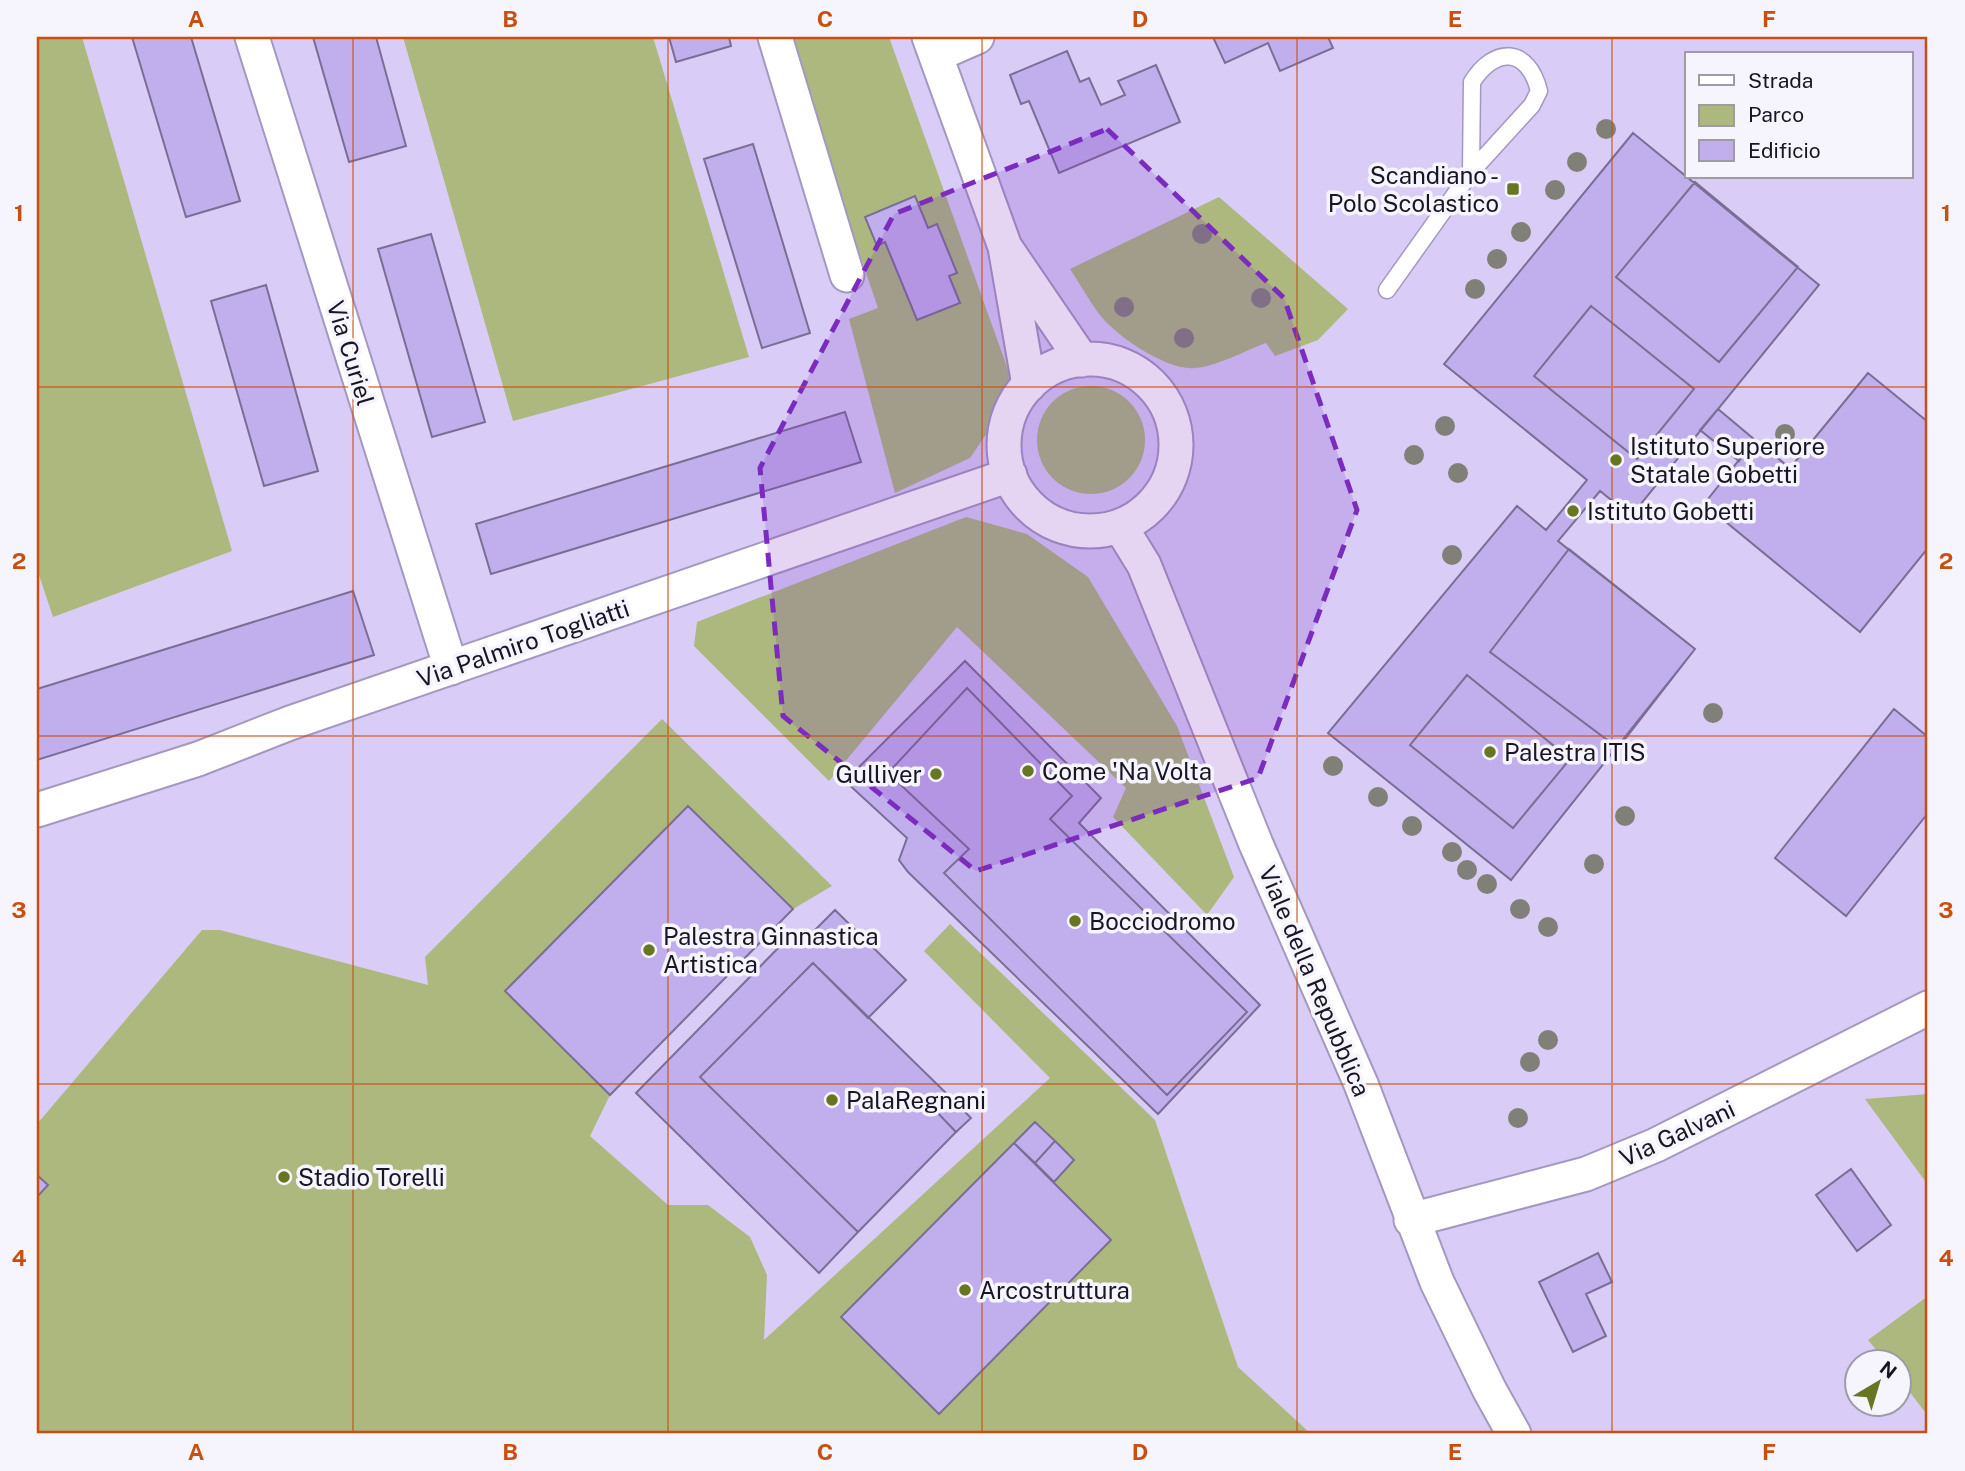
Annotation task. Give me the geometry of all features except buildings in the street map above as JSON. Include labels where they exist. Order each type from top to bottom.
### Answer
[{"type":"street","name":"Via Curiel","points":[[252,37],[450,668]]},
{"type":"street","points":[[775,37],[847,275]]},
{"type":"street","points":[[977,37],[932,46],[1005,247],[1028,385]]},
{"type":"street","points":[[1005,247],[1082,360]]},
{"type":"street","points":[[1082,360],[1102,360],[1132,370],[1158,393],[1172,419],[1176,449],[1168,482],[1147,510],[1120,526],[1091,531],[1063,527],[1047,519],[1019,494],[1005,456],[1006,429],[1013,407],[1028,385],[1048,370],[1082,360]]},
{"type":"street","name":"Via Palmiro Togliatti","points":[[37,810],[198,759],[290,723],[1010,475]]},
{"type":"street","name":"Viale della Repubblica","points":[[1120,526],[1144,565],[1256,844],[1361,1084],[1411,1220],[1458,1325],[1514,1434]]},
{"type":"street","name":"Via Galvani","points":[[1411,1220],[1586,1174],[1656,1145],[1928,1008]]},
{"type":"lane","points":[[1387,290],[1471,172],[1532,105],[1539,90],[1535,73],[1518,60],[1504,56],[1492,58],[1472,82],[1471,172]]},
{"type":"highlighted area","points":[[1107,129],[1284,298],[1357,510],[1258,778],[976,871],[783,716],[760,468],[894,214]]},
{"type":"green space","points":[[82,37],[232,551],[53,617],[37,569],[37,39]]},
{"type":"green space","points":[[403,37],[653,37],[749,357],[513,421]]},
{"type":"green space","points":[[786,37],[889,37],[1012,381],[996,420],[970,458],[895,493],[849,319],[878,308]]},
{"type":"green space","points":[[1219,197],[1348,309],[1318,340],[1275,356],[1266,343],[1231,358],[1195,368],[1171,364],[1129,342],[1107,323],[1070,269]]},
{"type":"green space","points":[[1091,386],[1112,390],[1129,402],[1141,419],[1145,440],[1141,461],[1129,478],[1112,490],[1091,494],[1070,490],[1053,478],[1041,461],[1037,440],[1041,419],[1053,402],[1070,390]]},
{"type":"green space","points":[[966,517],[1027,534],[1088,577],[1177,726],[1234,877],[1207,915],[1113,817],[1126,788],[957,627],[829,781],[694,646],[697,622]]},
{"type":"green space","points":[[662,719],[832,886],[793,909],[688,806],[505,991],[610,1095],[590,1136],[668,1205],[708,1205],[750,1237],[767,1275],[764,1340],[1050,1078],[924,951],[950,924],[1155,1120],[1238,1367],[1311,1434],[37,1434],[37,1124],[202,930],[220,930],[428,985],[425,957]]},
{"type":"green space","points":[[1928,1094],[1928,1185],[1865,1099]]},
{"type":"green space","points":[[1928,1296],[1928,1416],[1912,1395],[1912,1348],[1875,1348],[1868,1340]]},
{"type":"place","name":"Scandiano - Polo Scolastico","points":[[1513,189]]},
{"type":"place","name":"Istituto Superiore Statale Gobetti","points":[[1616,460]]},
{"type":"place","name":"Istituto Gobetti","points":[[1573,511]]},
{"type":"place","name":"Palestra ITIS","points":[[1490,752]]},
{"type":"place","name":"Come 'Na Volta","points":[[1028,771]]},
{"type":"place","name":"Gulliver","points":[[936,774]]},
{"type":"place","name":"Bocciodromo","points":[[1075,921]]},
{"type":"place","name":"Palestra Ginnastica Artistica","points":[[649,950]]},
{"type":"place","name":"PalaRegnani","points":[[832,1100]]},
{"type":"place","name":"Stadio Torelli","points":[[284,1177]]},
{"type":"place","name":"Arcostruttura","points":[[965,1290]]}]
